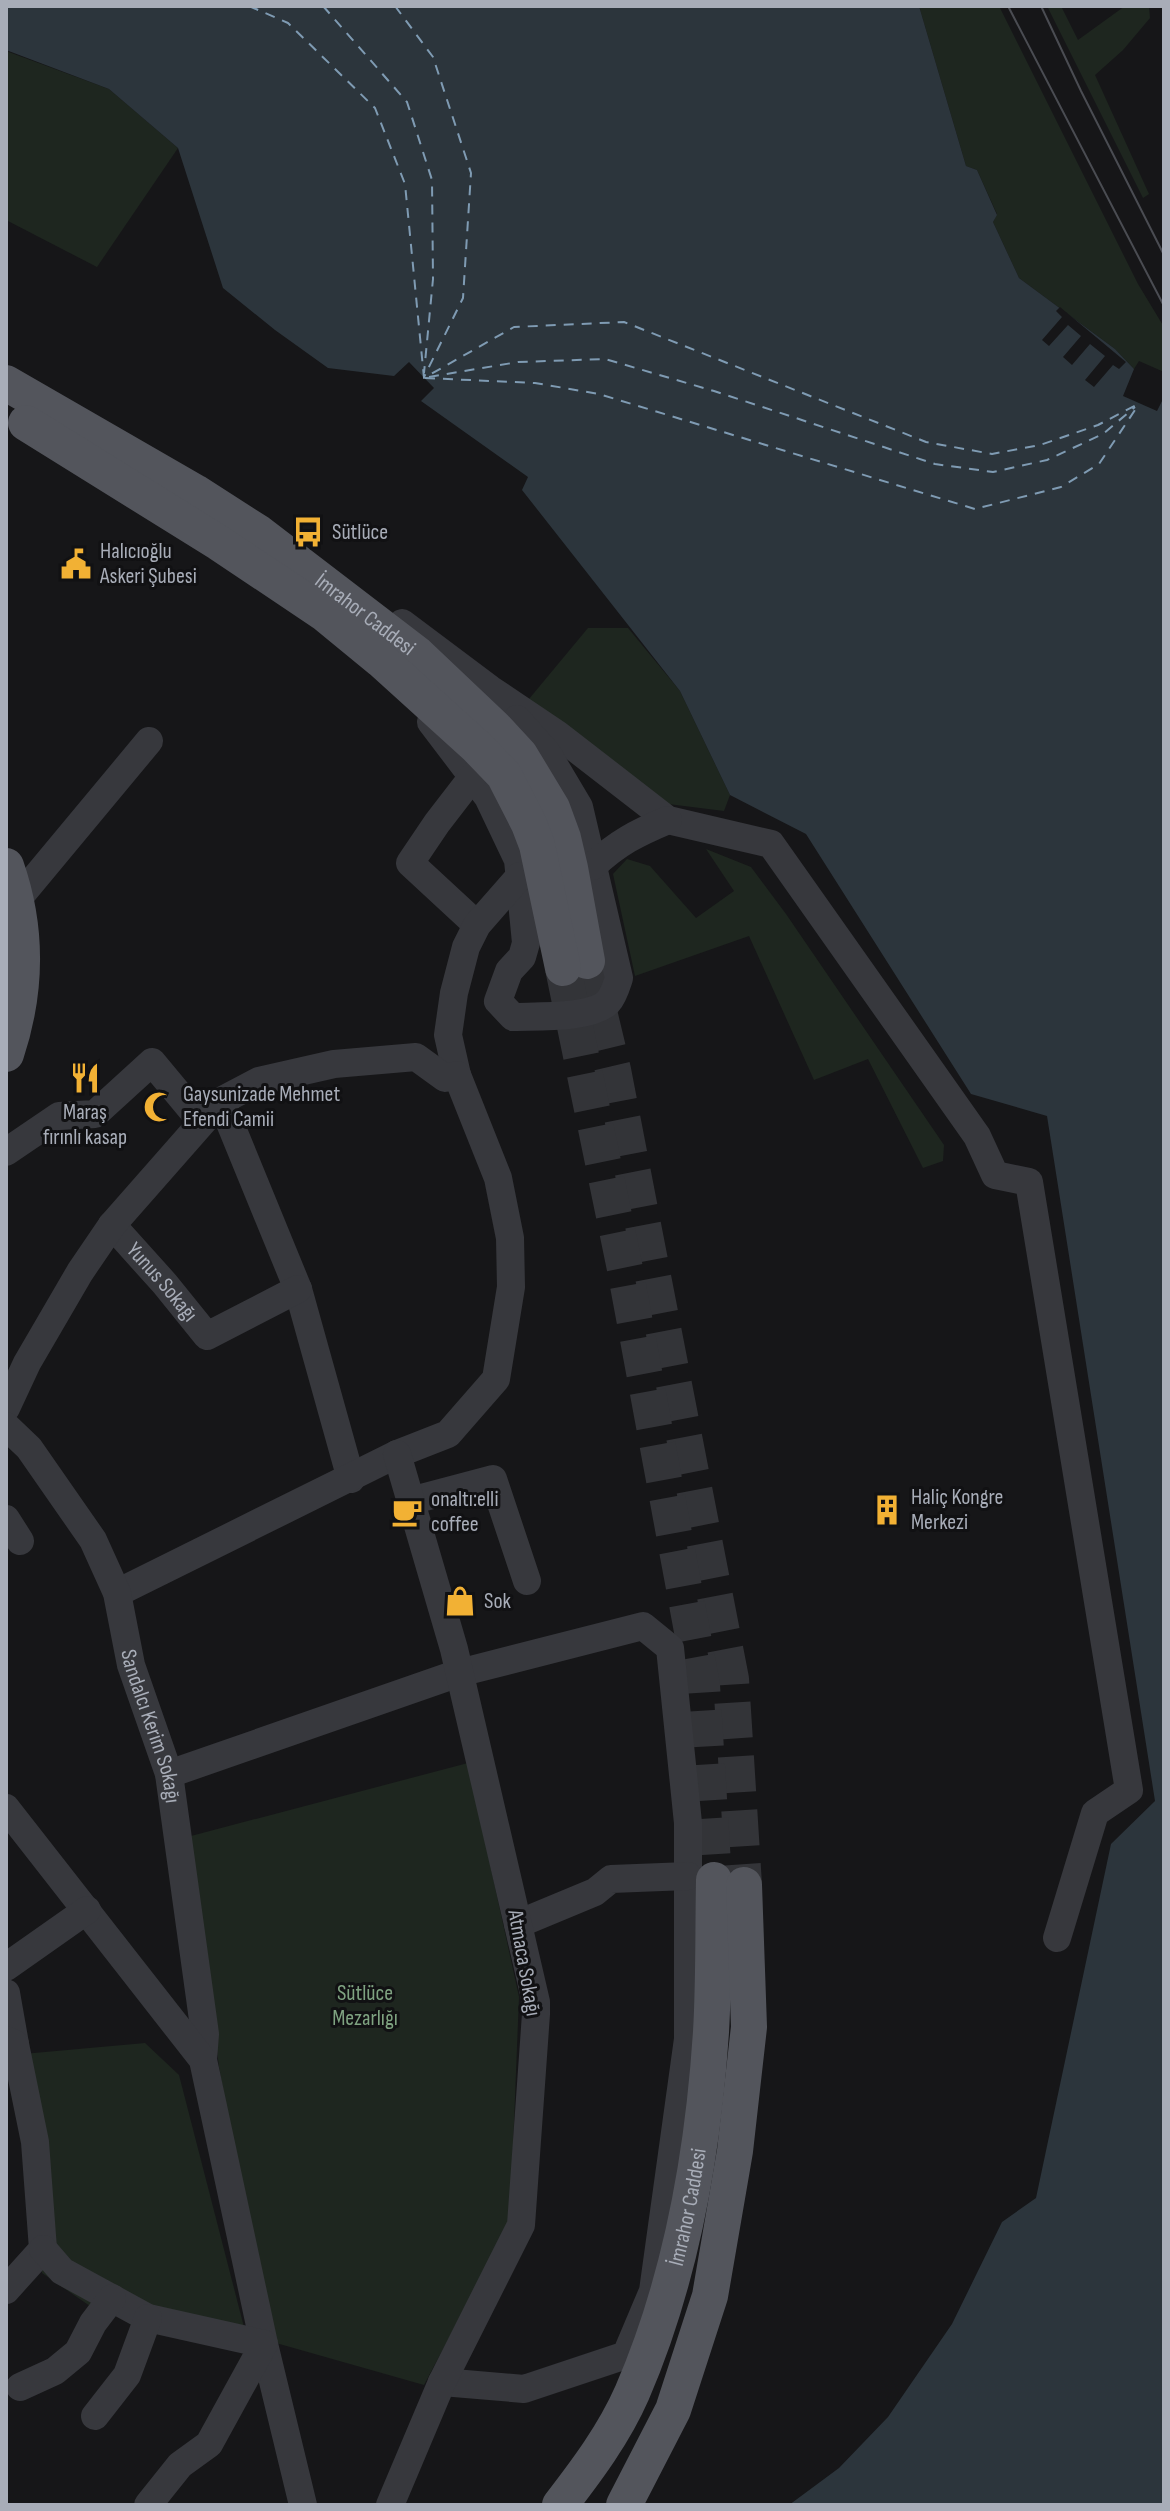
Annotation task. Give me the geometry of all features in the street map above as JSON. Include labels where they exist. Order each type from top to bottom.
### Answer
[{"type":"main road","points":[[6,357],[156,445],[195,492]]},
{"type":"main road","name":"İmrahor Caddesi","points":[[6,383],[195,492],[259,533],[417,654],[494,727],[520,755],[537,781],[552,808],[563,838],[575,965],[537,845],[504,775],[477,747],[325,614],[219,543],[23,430],[6,412]]},
{"type":"main road","points":[[6,866],[16,901],[23,955],[22,990],[6,1054]]},
{"type":"main road","name":"İmrahor Caddesi","points":[[560,2505],[595,2459],[631,2395],[638,2349],[668,2295],[699,2157],[711,2031],[715,1880]]},
{"type":"main road","name":"İmrahor Caddesi","points":[[624,2505],[673,2410],[710,2296],[735,2151],[749,2027],[715,1880]]},
{"type":"street","points":[[358,609],[398,621],[438,648],[668,820],[771,844],[977,1136],[995,1175],[1029,1182],[1129,1790],[1095,1813],[1057,1938]]},
{"type":"street","points":[[381,660],[474,775],[518,860],[526,943],[522,957],[509,971],[498,1001],[513,1017],[589,1011],[608,1001],[615,993],[619,978],[579,807],[547,753],[490,689]]},
{"type":"street","points":[[16,901],[149,741]]},
{"type":"street","points":[[474,775],[410,863],[477,925]]},
{"type":"street","points":[[593,866],[632,835],[668,820]]},
{"type":"street","points":[[117,1593],[397,1454],[448,1434],[496,1379],[511,1287],[510,1238],[498,1178],[457,1075],[448,1035],[454,993],[466,947],[477,925],[520,876]]},
{"type":"street","points":[[6,1408],[27,1363],[80,1272],[112,1225],[211,1111],[259,1081],[334,1064],[416,1057],[445,1078],[457,1075]]},
{"type":"street","points":[[6,1152],[59,1116],[95,1114],[152,1062],[211,1111],[298,1289],[351,1479]]},
{"type":"street","name":"Yunus Sokağı","points":[[112,1225],[207,1336],[298,1289]]},
{"type":"street","name":"Sandalcı Kerim Sokağı","points":[[6,1426],[29,1448],[93,1540],[117,1593],[131,1665],[169,1774],[205,2034],[203,2060]]},
{"type":"street","name":"Atmaca Sokağı","points":[[390,2505],[442,2382],[521,2225],[536,2014],[536,2002],[459,1673],[397,1454]]},
{"type":"street","points":[[410,1501],[493,1479],[527,1581]]},
{"type":"street","points":[[169,1774],[459,1673],[643,1626],[670,1648],[688,1823],[715,1880],[611,1879],[595,1892],[518,1924]]},
{"type":"street","points":[[6,1808],[203,2060],[264,2344],[303,2505]]},
{"type":"street","points":[[6,1967],[87,1910]]},
{"type":"street","points":[[6,1993],[11,2042],[35,2142],[43,2249],[62,2271],[148,2318],[264,2344]]},
{"type":"street","points":[[6,2290],[43,2249]]},
{"type":"street","points":[[11,2383],[55,2371],[78,2352],[93,2323],[112,2298]]},
{"type":"street","points":[[95,2416],[127,2375],[148,2318]]},
{"type":"street","points":[[148,2505],[180,2465],[209,2444],[264,2344]]},
{"type":"street","points":[[442,2382],[524,2389],[638,2349]]},
{"type":"green space","points":[[919,6],[999,6],[1138,284],[1164,327],[1164,372],[1139,361],[1134,369],[1115,349],[1019,278],[993,222],[997,214],[977,170],[966,166]]},
{"type":"green space","points":[[1047,6],[1061,6],[1078,40],[1125,6],[1149,6],[1150,18],[1123,50],[1095,75],[1149,194],[1143,198]]},
{"type":"green space","points":[[6,51],[109,89],[178,148],[97,267],[6,220]]},
{"type":"green space","points":[[588,628],[628,628],[680,691],[730,795],[724,811],[668,804],[529,699]]},
{"type":"green space","points":[[706,849],[751,867],[944,1145],[943,1161],[923,1168],[868,1059],[814,1080],[749,936],[635,976],[613,874],[627,859],[650,866],[696,918],[734,891]]},
{"type":"green space","name":"Sütlüce Mezarlığı","points":[[468,1763],[519,1997],[510,2223],[424,2385],[269,2341],[219,2067],[191,1836]]},
{"type":"green space","points":[[145,2043],[179,2075],[245,2331],[90,2306],[42,2273],[23,2054]]},
{"type":"shaded area","points":[[6,6],[919,6],[966,166],[977,170],[997,215],[993,222],[1019,278],[1115,349],[1134,369],[1123,396],[1157,411],[1164,397],[1164,2505],[789,2505],[839,2468],[888,2417],[952,2324],[1002,2222],[1036,2198],[1111,1844],[1155,1801],[1047,1116],[971,1094],[806,834],[730,795],[680,691],[522,490],[528,477],[421,401],[434,388],[409,362],[394,376],[328,368],[223,288],[178,148],[109,89],[6,50]]},
{"type":"pier","points":[[1060,307],[1126,362],[1119,369],[1113,365],[1094,387],[1085,380],[1105,356],[1090,344],[1072,365],[1063,357],[1081,336],[1068,325],[1049,346],[1042,340],[1062,317],[1056,311]]},
{"type":"ferry route","points":[[249,6],[288,23],[375,108],[405,184],[424,378],[514,327],[624,322],[926,442],[992,454],[1040,445],[1098,425],[1140,403]]},
{"type":"ferry route","points":[[323,6],[407,102],[432,180],[433,279],[424,373]]},
{"type":"ferry route","points":[[395,6],[433,57],[471,173],[463,298],[424,377]]},
{"type":"ferry route","points":[[429,377],[518,362],[605,359],[714,391],[935,464],[993,472],[1047,460],[1103,434],[1135,407]]},
{"type":"ferry route","points":[[425,378],[535,383],[599,394],[975,509],[1061,487],[1099,464],[1139,404]]},
{"type":"tunnel","points":[[587,961],[613,1070],[731,1679],[744,1885]]},
{"type":"tunnel","points":[[563,968],[625,1269],[702,1685],[714,1880]]},
{"type":"tram line","points":[[1008,6],[1164,306]]},
{"type":"tram line","points":[[1041,6],[1164,255]]},
{"type":"place","name":"Sütlüce","points":[[308,532]]},
{"type":"place","name":"Halıcıoğlu Askeri Şubesi","points":[[76,564]]},
{"type":"place","name":"Maraş fırınlı kasap","points":[[85,1078]]},
{"type":"place","name":"Gaysunizade Mehmet Efendi Camii","points":[[159,1107]]},
{"type":"place","name":"Haliç Kongre Merkezi","points":[[887,1510]]},
{"type":"place","name":"onaltı:elli coffee","points":[[407,1512]]},
{"type":"place","name":"Sok","points":[[460,1601]]}]
